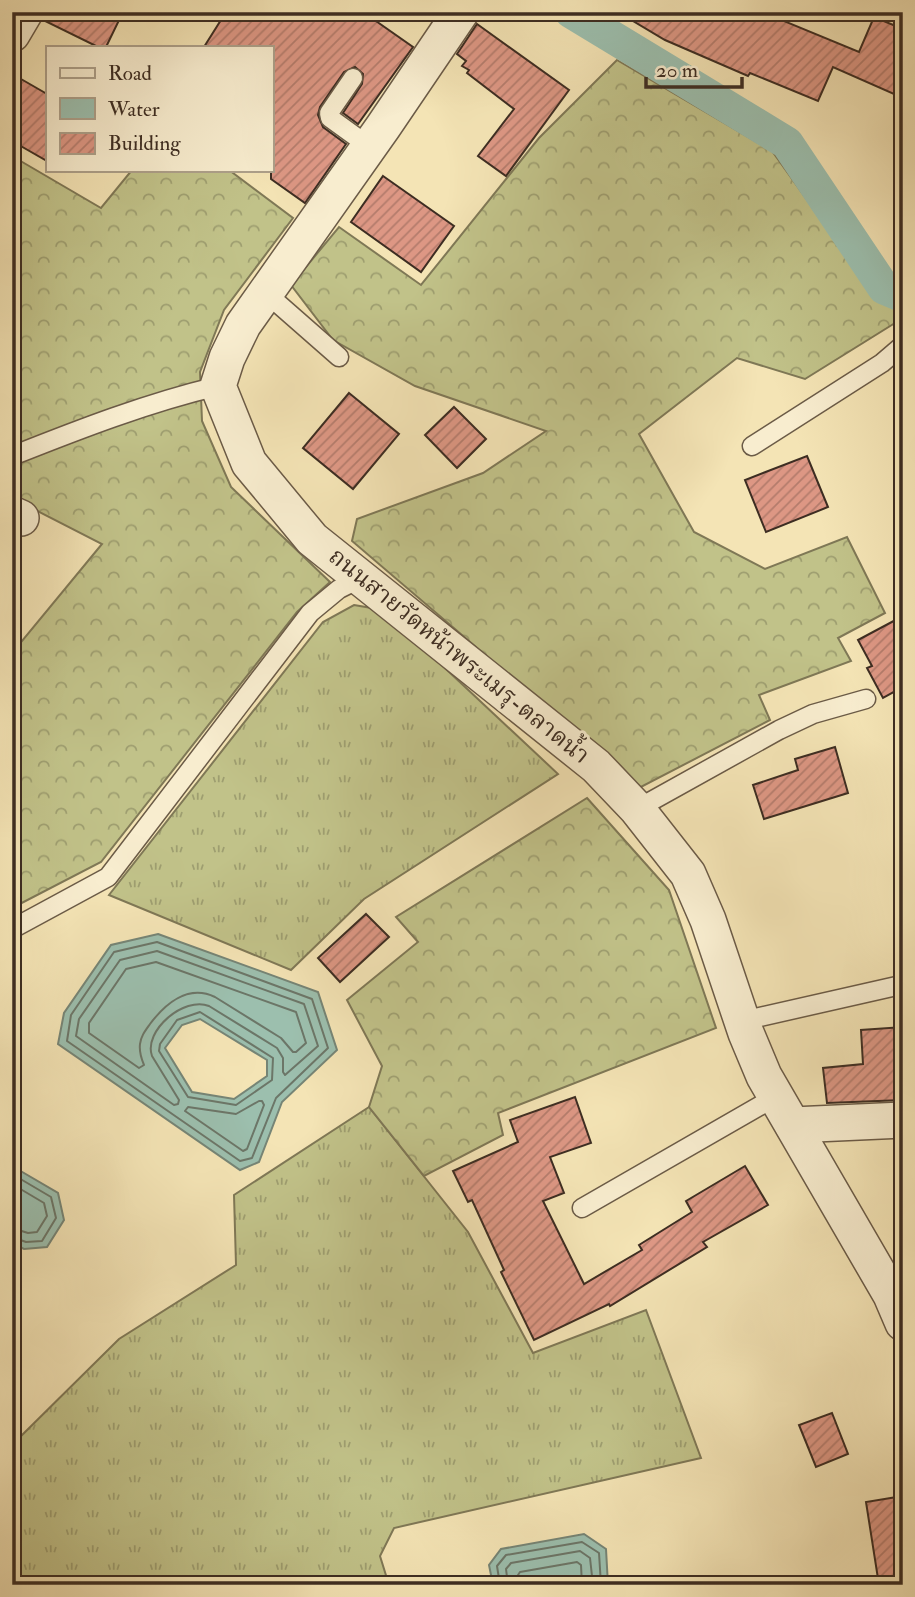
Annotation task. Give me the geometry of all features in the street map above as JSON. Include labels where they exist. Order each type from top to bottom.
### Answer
[{"type":"street","points":[[12,34],[25,12]]},
{"type":"street","points":[[218,386],[227,358],[243,325],[370,147],[461,12]]},
{"type":"street","name":"ถนนสายวัดหน้าพระเมรุ-ตลาดน้ำ","points":[[218,386],[249,463],[312,540],[596,766],[637,809],[688,874],[708,920],[742,1021],[764,1076],[891,1295],[903,1323]]},
{"type":"street","points":[[785,1111],[903,1120]]},
{"type":"lane","points":[[353,78],[330,108],[330,118],[370,147]]},
{"type":"lane","points":[[266,293],[339,357]]},
{"type":"lane","points":[[752,446],[882,363],[903,345]]},
{"type":"lane","points":[[12,456],[169,397],[218,386]]},
{"type":"lane","points":[[12,929],[108,877],[310,613],[339,589],[359,579]]},
{"type":"lane","points":[[637,809],[779,730],[813,714],[866,699]]},
{"type":"lane","points":[[742,1021],[901,985]]},
{"type":"lane","points":[[582,1208],[785,1111]]},
{"type":"green space","points":[[617,60],[772,151],[874,293],[903,311],[903,318],[805,379],[737,358],[639,434],[694,532],[765,569],[847,537],[885,613],[838,638],[851,661],[759,695],[770,720],[637,789],[599,752],[352,541],[357,519],[483,473],[546,431],[415,386],[333,340],[291,285],[339,227],[421,285],[539,138]]},
{"type":"green space","points":[[12,156],[101,208],[130,172],[232,172],[293,218],[224,310],[200,372],[202,421],[231,487],[330,582],[297,612],[101,862],[12,908],[12,653],[102,544],[12,498]]},
{"type":"green space","points":[[354,605],[383,610],[558,774],[364,899],[291,970],[109,895],[323,622]]},
{"type":"green space","points":[[587,798],[669,890],[716,1028],[498,1113],[503,1135],[424,1176],[369,1107],[382,1066],[347,1000],[418,942],[396,917]]},
{"type":"green space","points":[[369,1107],[468,1232],[533,1353],[646,1310],[701,1458],[394,1528],[380,1556],[389,1585],[12,1585],[12,1445],[119,1339],[236,1265],[234,1195]]},
{"type":"water","points":[[158,934],[318,992],[337,1050],[282,1102],[259,1162],[240,1170],[58,1044],[64,1013],[111,945]],"holes":[[[200,1019],[267,1060],[267,1076],[234,1099],[192,1092],[165,1048],[182,1025]]]},
{"type":"water","points":[[12,1166],[58,1193],[64,1220],[47,1247],[24,1249],[12,1243]]},
{"type":"water","points":[[584,1534],[606,1549],[608,1585],[493,1585],[489,1565],[501,1549]]},
{"type":"building","points":[[45,12],[123,12],[106,46],[96,46],[43,20]]},
{"type":"building","points":[[226,12],[363,12],[413,47],[358,124],[343,113],[362,84],[363,74],[355,67],[344,72],[320,107],[318,115],[323,127],[346,144],[305,203],[271,179],[273,46],[205,46]]},
{"type":"building","points":[[618,12],[762,12],[859,52],[874,17],[903,29],[903,98],[833,67],[818,101],[750,73],[748,76],[665,40]]},
{"type":"building","points":[[477,24],[569,90],[506,176],[478,156],[514,109],[467,73],[469,70],[462,66],[466,61],[457,54]]},
{"type":"building","points":[[21,79],[46,93],[46,160],[12,141],[12,93]]},
{"type":"building","points":[[383,176],[454,226],[421,272],[351,222]]},
{"type":"building","points":[[349,393],[399,434],[353,489],[303,448]]},
{"type":"building","points":[[454,407],[486,439],[457,468],[425,435]]},
{"type":"building","points":[[807,456],[828,507],[766,532],[745,480]]},
{"type":"building","points":[[903,616],[903,687],[883,698],[867,668],[872,666],[858,640]]},
{"type":"building","points":[[835,747],[848,793],[764,819],[753,785],[798,770],[795,759]]},
{"type":"building","points":[[366,914],[389,937],[340,982],[318,958]]},
{"type":"building","points":[[903,1027],[903,1100],[827,1103],[823,1068],[863,1064],[861,1030]]},
{"type":"building","points":[[575,1097],[591,1143],[550,1157],[564,1193],[543,1201],[584,1284],[642,1250],[639,1245],[692,1212],[686,1201],[745,1166],[768,1205],[703,1242],[707,1247],[610,1306],[609,1304],[534,1340],[501,1272],[504,1270],[472,1200],[468,1202],[453,1171],[518,1142],[510,1120]]},
{"type":"building","points":[[832,1413],[848,1454],[816,1467],[799,1425]]},
{"type":"building","points":[[903,1496],[903,1585],[879,1585],[866,1502]]},
{"type":"waterway","points":[[571,12],[787,143],[884,288],[903,296]]}]
